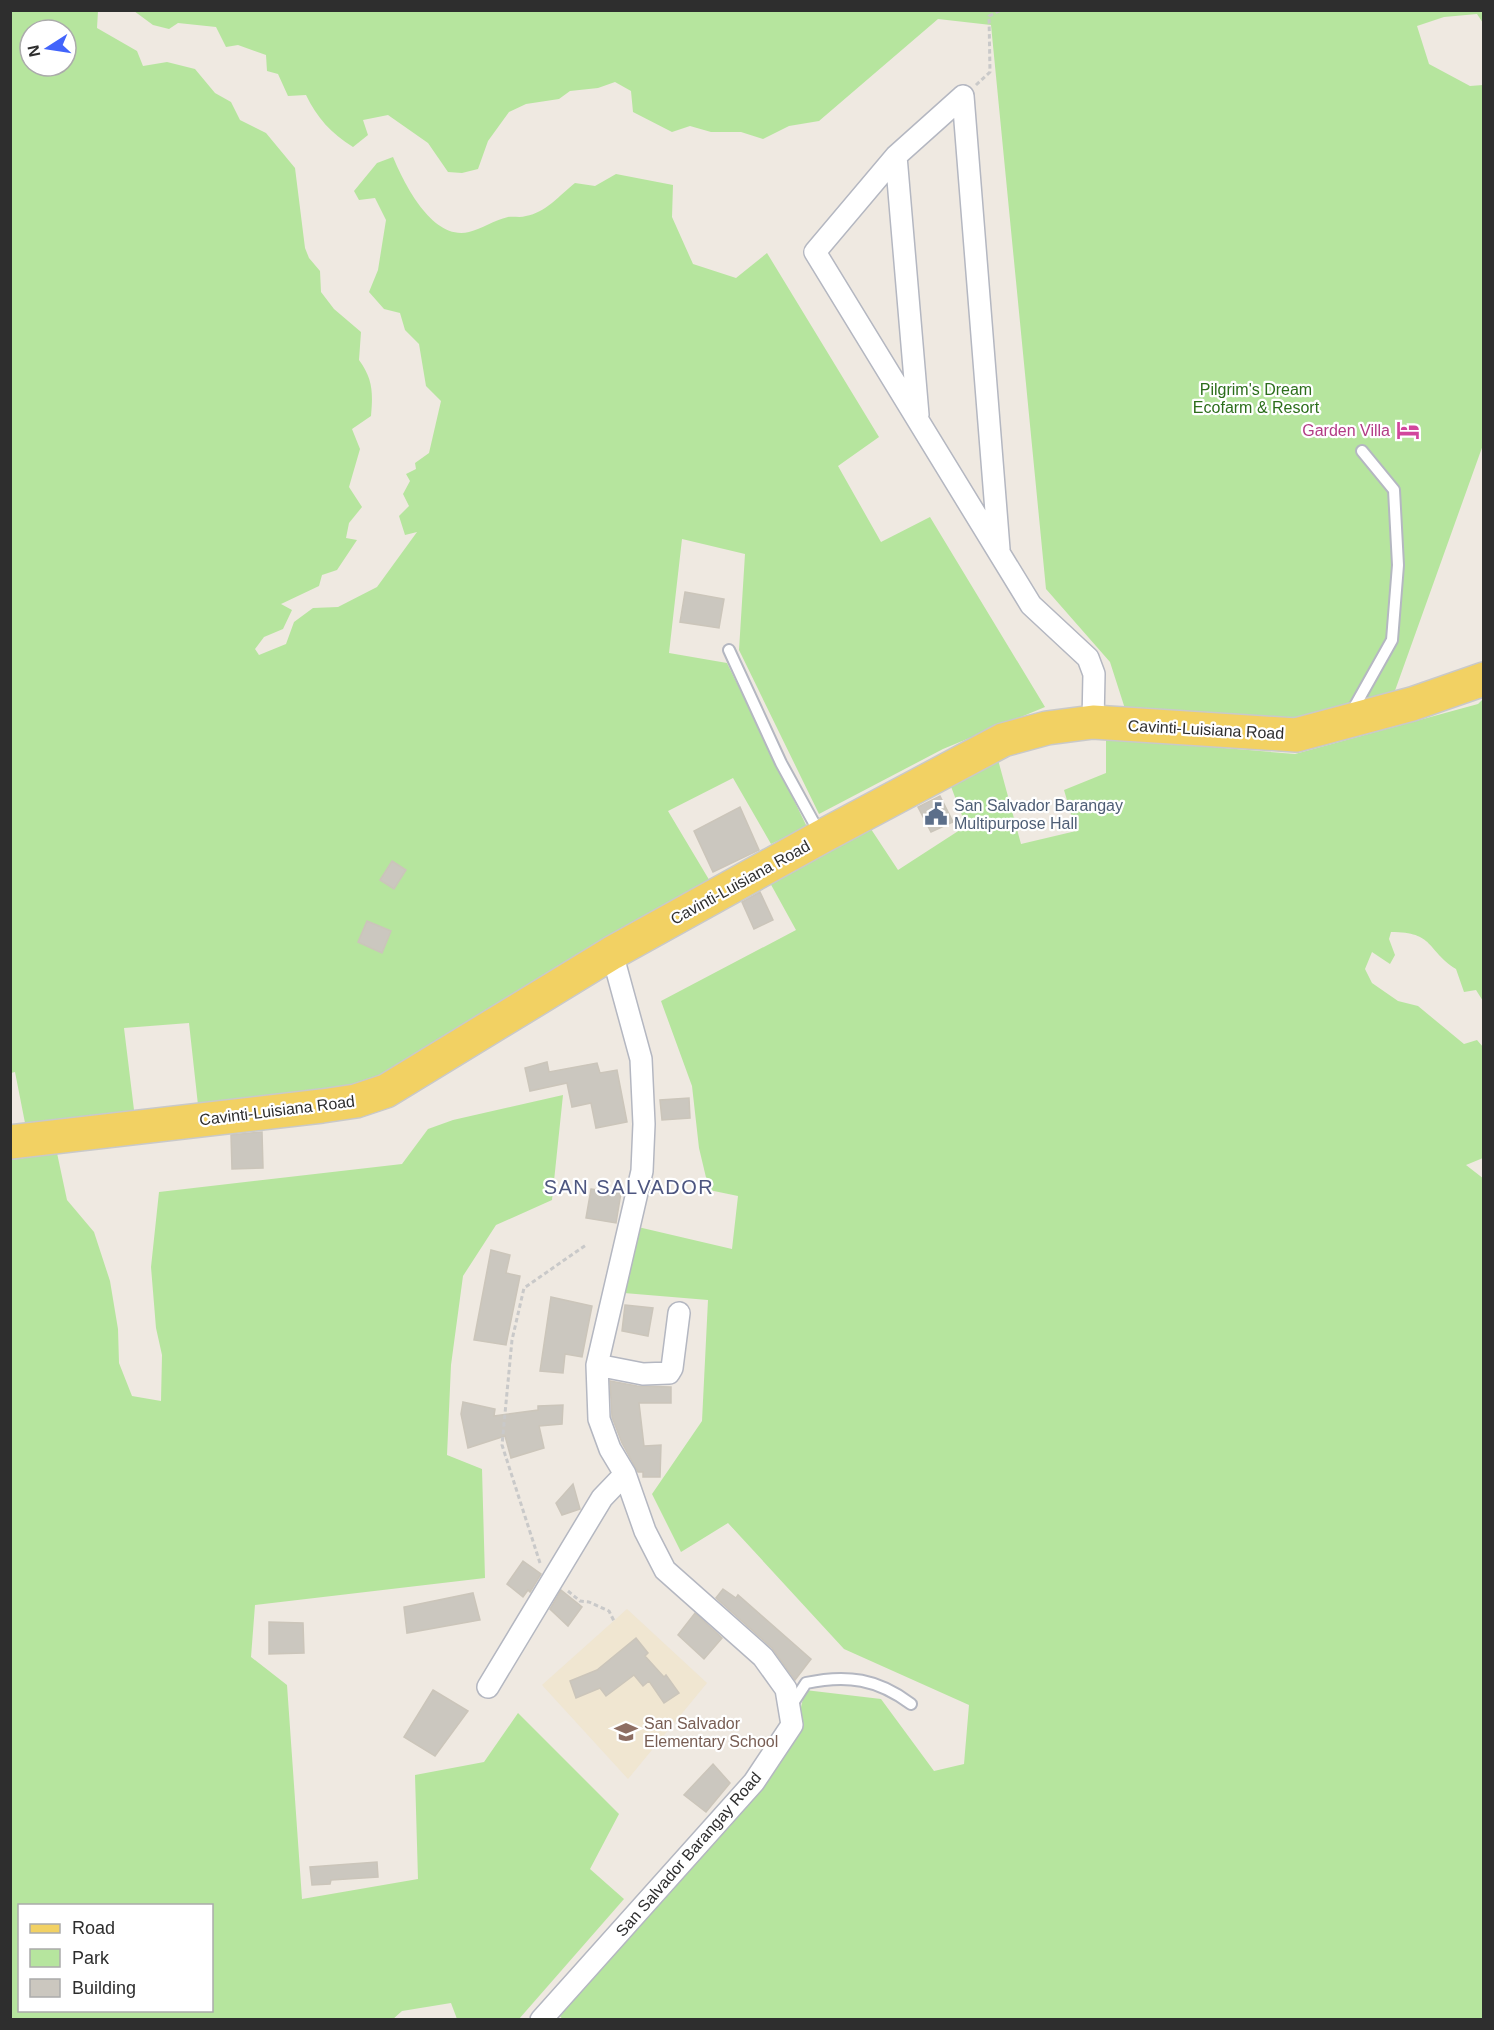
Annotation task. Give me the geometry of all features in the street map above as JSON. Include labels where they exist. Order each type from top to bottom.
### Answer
[{"type":"main road","name":"Cavinti-Luisiana Road","points":[[10,1142],[356,1101],[386,1091],[612,953],[821,837],[1003,740],[1047,728],[1093,722],[1296,735],[1412,704],[1484,679]]},
{"type":"street","points":[[963,96],[896,156],[815,252],[1031,605],[1088,658],[1093,667],[1093,722]]},
{"type":"street","points":[[963,96],[1000,555]]},
{"type":"street","points":[[896,156],[919,420]]},
{"type":"street","name":"San Salvador Barangay Road","points":[[541,2019],[754,1782],[792,1725],[786,1689],[763,1657],[665,1570],[645,1531],[625,1474],[610,1449],[599,1419],[597,1365],[642,1171],[644,1124],[641,1059],[612,953]]},
{"type":"street","points":[[597,1365],[643,1374],[669,1373],[672,1368],[679,1313]]},
{"type":"street","points":[[488,1687],[602,1498],[625,1474]]},
{"type":"lane","points":[[1345,723],[1392,640],[1398,565],[1394,490],[1362,451]]},
{"type":"lane","points":[[729,650],[781,764],[821,837]]},
{"type":"lane","points":[[789,1709],[802,1686],[813,1682],[865,1680],[891,1689],[911,1704]]},
{"type":"path","points":[[963,96],[990,72],[989,16],[1001,10]]},
{"type":"path","points":[[586,1245],[524,1287],[512,1340],[502,1445],[550,1582],[580,1601],[589,1602],[609,1611],[615,1623]]},
{"type":"shaded area","name":"San Salvador Elementary School","points":[[627,1609],[707,1683],[628,1779],[542,1685]]},
{"type":"green space","points":[[11,11],[98,11],[97,28],[137,51],[143,66],[167,62],[195,69],[215,93],[231,102],[240,120],[266,133],[295,168],[305,248],[309,258],[320,271],[321,292],[334,309],[361,332],[359,360],[371,386],[372,400],[371,416],[352,429],[360,449],[349,487],[362,507],[349,523],[346,538],[357,540],[337,570],[322,575],[319,586],[281,604],[292,610],[283,629],[264,637],[255,649],[259,655],[286,644],[294,622],[313,608],[338,607],[377,587],[417,532],[405,535],[399,516],[409,506],[403,494],[410,481],[406,474],[416,469],[415,463],[429,453],[441,401],[426,386],[419,344],[405,330],[400,313],[384,309],[369,292],[378,270],[386,220],[375,198],[359,200],[354,191],[377,163],[393,157],[404,181],[421,208],[443,228],[456,232],[474,231],[508,217],[533,214],[546,207],[575,183],[595,186],[616,174],[673,185],[672,217],[693,264],[736,278],[767,253],[879,437],[838,466],[881,542],[930,517],[1045,707],[943,749],[819,814],[739,650],[745,554],[682,539],[669,653],[727,663],[807,827],[771,844],[733,778],[668,811],[711,883],[442,1041],[355,1089],[198,1105],[189,1023],[124,1028],[134,1110],[26,1128],[15,1072],[11,1073]]},
{"type":"green space","name":"Pilgrim's Dream Ecofarm & Resort","points":[[134,11],[1483,11],[1483,23],[1477,14],[1444,17],[1417,26],[1429,64],[1470,86],[1483,85],[1484,442],[1392,699],[1288,731],[1127,715],[1110,662],[1046,589],[991,25],[938,19],[819,121],[789,126],[763,139],[741,132],[711,132],[690,126],[672,132],[633,112],[631,91],[615,82],[598,88],[570,91],[559,99],[526,104],[509,112],[488,141],[478,169],[462,173],[448,172],[428,143],[388,115],[363,120],[368,135],[353,147],[325,124],[306,95],[288,96],[278,74],[267,71],[266,55],[238,45],[226,47],[216,27],[178,23],[169,29],[153,25]]},
{"type":"green space","points":[[1483,699],[1483,1001],[1476,990],[1464,992],[1456,969],[1446,962],[1429,943],[1416,935],[1391,932],[1389,939],[1395,955],[1390,964],[1372,952],[1365,969],[1372,983],[1398,1001],[1418,1006],[1464,1044],[1477,1040],[1483,1047],[1483,1158],[1466,1165],[1484,1179],[1483,2019],[564,2020],[556,2013],[793,1741],[805,1690],[881,1699],[934,1771],[964,1764],[969,1705],[844,1649],[728,1523],[681,1552],[652,1494],[702,1421],[708,1300],[624,1293],[638,1227],[732,1249],[738,1196],[709,1190],[699,1148],[692,1086],[661,1001],[796,930],[769,881],[869,826],[898,870],[966,826],[947,776],[997,756],[1021,844],[1076,831],[1064,790],[1106,773],[1106,738],[1295,754],[1478,704]]},
{"type":"green space","points":[[563,1095],[552,1200],[496,1225],[463,1276],[451,1365],[447,1455],[482,1469],[485,1578],[255,1605],[251,1657],[287,1685],[302,1899],[418,1879],[415,1775],[484,1762],[518,1713],[619,1814],[590,1869],[624,1899],[519,2019],[457,2019],[451,2003],[402,2011],[392,2020],[11,2020],[11,1160],[57,1153],[67,1200],[94,1232],[110,1281],[118,1329],[119,1363],[132,1396],[161,1401],[162,1355],[156,1328],[151,1267],[159,1192],[402,1164],[428,1129],[453,1120]]},
{"type":"building","points":[[685,592],[724,599],[719,628],[680,622]]},
{"type":"building","name":"San Salvador Barangay Multipurpose Hall","points":[[940,796],[953,822],[931,832],[918,807]]},
{"type":"building","points":[[740,807],[759,850],[713,872],[694,831]]},
{"type":"building","points":[[392,861],[406,870],[394,889],[380,880]]},
{"type":"building","points":[[760,892],[773,920],[754,929],[742,902]]},
{"type":"building","points":[[367,921],[391,931],[382,953],[358,942]]},
{"type":"building","points":[[547,1062],[549,1072],[597,1063],[600,1073],[617,1070],[627,1122],[596,1128],[591,1103],[572,1107],[567,1083],[530,1091],[525,1068]]},
{"type":"building","points":[[689,1098],[690,1118],[662,1120],[660,1100]]},
{"type":"building","points":[[262,1132],[263,1168],[232,1169],[231,1135]]},
{"type":"building","points":[[591,1189],[621,1193],[616,1223],[586,1218]]},
{"type":"building","points":[[491,1250],[510,1255],[506,1273],[520,1276],[506,1345],[474,1340]]},
{"type":"building","points":[[551,1297],[592,1306],[582,1357],[565,1354],[563,1373],[540,1371]]},
{"type":"building","points":[[625,1305],[653,1308],[648,1336],[622,1331]]},
{"type":"building","points":[[610,1381],[637,1386],[671,1387],[671,1403],[639,1403],[644,1446],[661,1445],[660,1477],[643,1477],[643,1472],[638,1472],[622,1443],[612,1417]]},
{"type":"building","points":[[463,1402],[495,1409],[494,1416],[538,1410],[538,1406],[563,1405],[562,1424],[539,1426],[544,1448],[511,1458],[505,1436],[468,1448],[461,1414]]},
{"type":"building","points":[[573,1484],[580,1509],[562,1515],[556,1503]]},
{"type":"building","points":[[523,1561],[541,1574],[530,1592],[528,1590],[523,1597],[507,1584]]},
{"type":"building","points":[[723,1589],[736,1598],[738,1595],[811,1659],[795,1680],[772,1648],[716,1598]]},
{"type":"building","points":[[561,1590],[582,1607],[568,1626],[550,1609]]},
{"type":"building","points":[[473,1593],[480,1620],[407,1633],[404,1607]]},
{"type":"building","points":[[695,1613],[722,1638],[704,1659],[678,1635]]},
{"type":"building","points":[[269,1622],[303,1623],[304,1653],[269,1654]]},
{"type":"building","points":[[636,1638],[648,1653],[645,1656],[664,1677],[666,1675],[679,1693],[664,1703],[649,1681],[643,1686],[634,1675],[606,1696],[600,1688],[576,1698],[570,1681],[597,1670]]},
{"type":"building","points":[[433,1690],[468,1711],[435,1756],[404,1737]]},
{"type":"building","points":[[713,1764],[730,1783],[706,1812],[684,1795]]},
{"type":"building","points":[[377,1862],[378,1877],[331,1880],[330,1884],[312,1885],[310,1867]]},
{"type":"place","name":"Garden Villa","points":[[1408,430]]},
{"type":"place","name":"San Salvador Barangay Multipurpose Hall","points":[[936,814]]},
{"type":"place","name":"San Salvador Elementary School","points":[[626,1732]]},
{"type":"district","name":"SAN SALVADOR","points":[[629,1187]]}]
